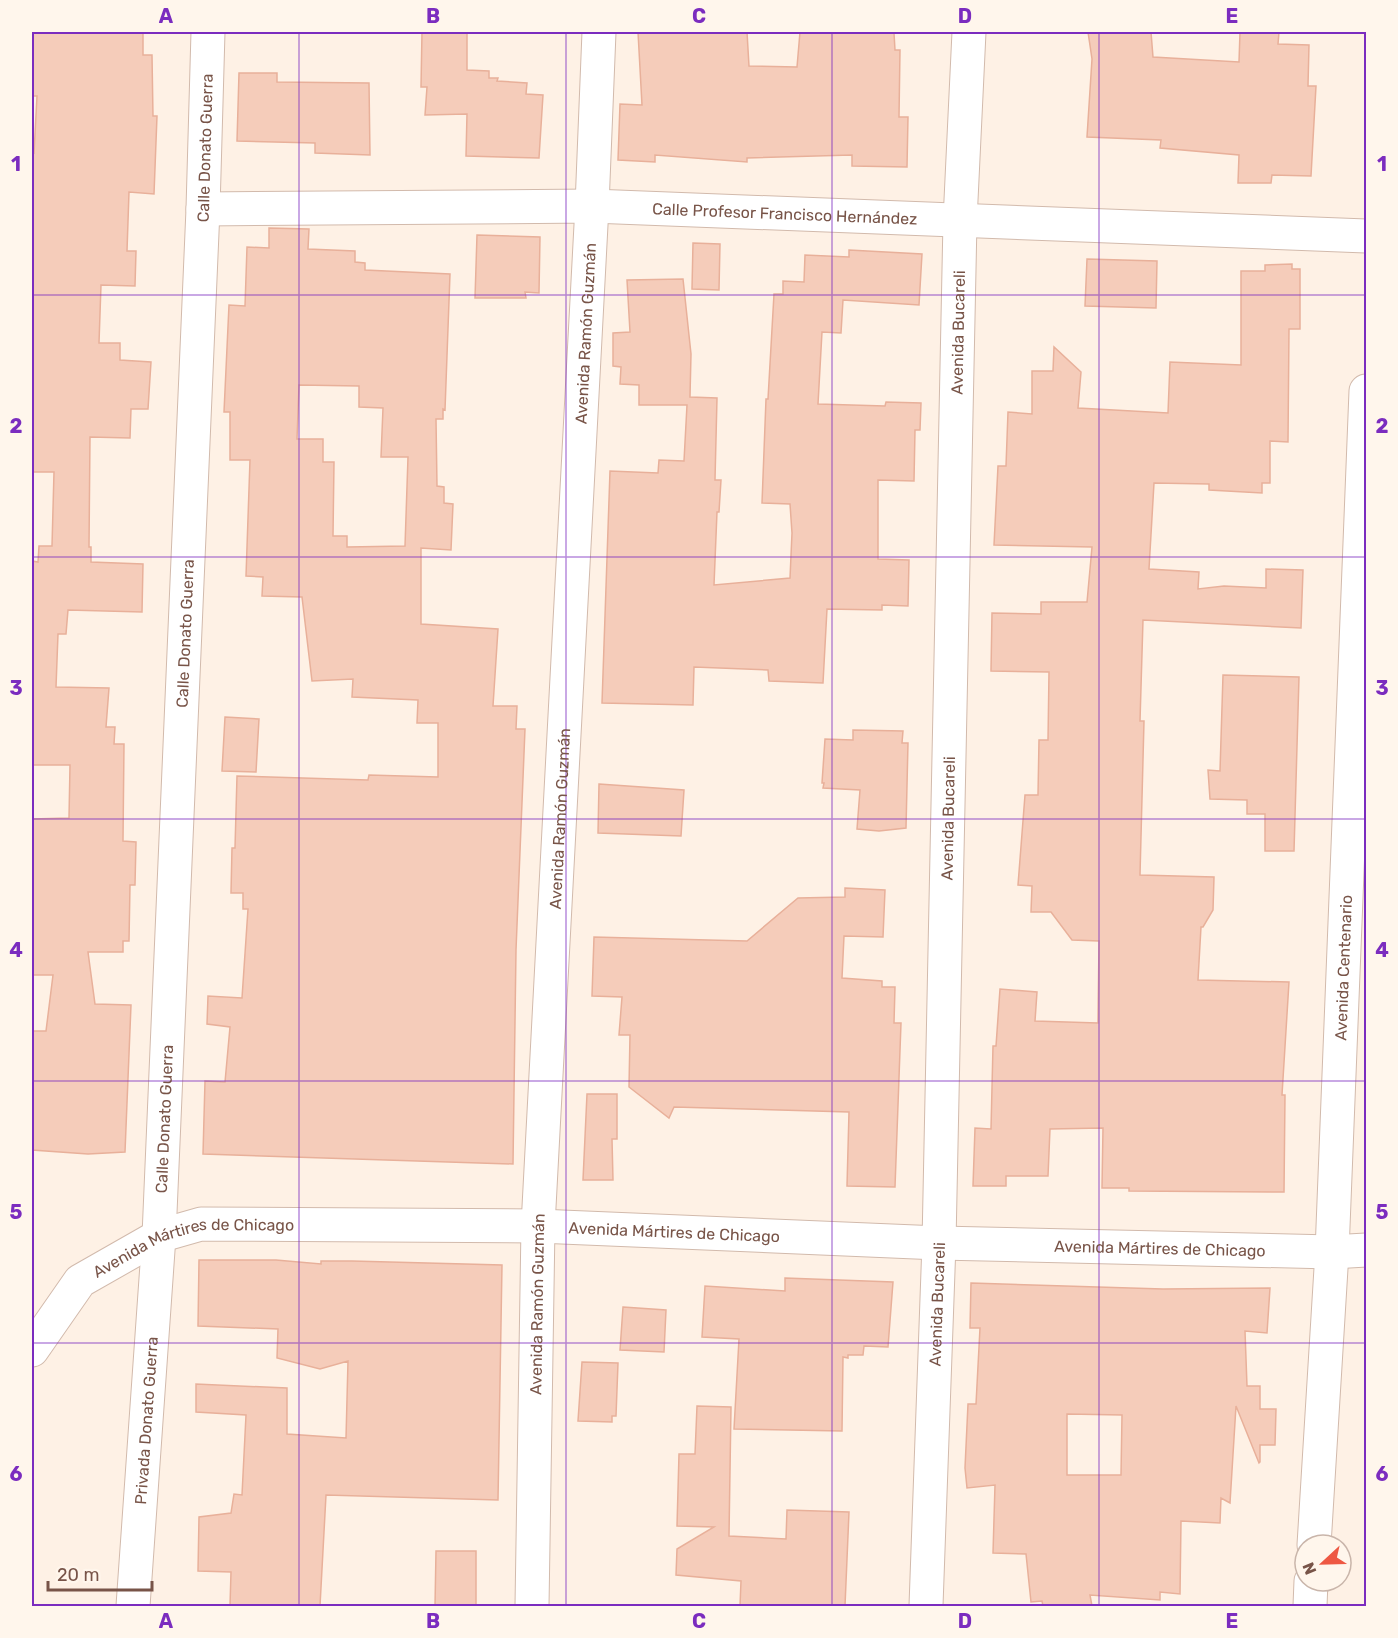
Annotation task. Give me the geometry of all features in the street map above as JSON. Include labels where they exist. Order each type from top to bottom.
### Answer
[{"type":"street","name":"Calle Donato Guerra","points":[[159,1236],[203,209],[208,32]]},
{"type":"street","name":"Avenida Ramón Guzmán","points":[[532,1606],[538,1226],[592,206],[598,32]]},
{"type":"street","name":"Avenida Bucareli","points":[[926,1606],[939,1243],[960,221],[969,32]]},
{"type":"street","name":"Calle Profesor Francisco Hernández","points":[[203,209],[592,206],[1366,236]]},
{"type":"street","name":"Avenida Centenario","points":[[1315,1533],[1332,1252],[1366,391]]},
{"type":"street","name":"Avenida Mártires de Chicago","points":[[32,1350],[80,1281],[159,1236],[201,1224],[538,1226],[939,1243],[1332,1252],[1366,1250]]},
{"type":"street","name":"Privada Donato Guerra","points":[[133,1606],[159,1236]]},
{"type":"building","points":[[32,32],[143,32],[143,55],[152,55],[153,116],[157,116],[154,194],[129,192],[127,251],[136,251],[135,286],[101,285],[99,343],[120,343],[120,360],[151,362],[148,409],[131,409],[130,438],[90,437],[89,547],[91,547],[91,562],[143,564],[142,612],[68,610],[66,634],[58,634],[56,687],[109,688],[106,727],[115,727],[114,744],[124,744],[123,841],[136,842],[135,885],[130,885],[129,941],[123,941],[123,952],[88,952],[95,1004],[131,1005],[125,1152],[88,1154],[32,1150],[32,1031],[46,1031],[53,975],[32,975],[32,819],[69,818],[70,765],[32,765],[32,561],[38,562],[39,546],[52,546],[54,472],[32,472],[32,152],[34,153],[37,96],[32,96]]},
{"type":"building","points":[[422,32],[467,32],[467,70],[489,71],[489,78],[498,78],[497,81],[527,83],[526,94],[543,95],[539,158],[466,156],[467,114],[425,115],[427,87],[421,87]]},
{"type":"building","points":[[638,32],[747,32],[749,66],[797,67],[800,32],[894,33],[895,50],[900,50],[899,117],[908,117],[907,167],[852,166],[852,155],[747,158],[747,162],[655,155],[655,162],[618,160],[620,104],[642,105]]},
{"type":"building","points":[[1088,32],[1151,32],[1153,57],[1239,62],[1240,32],[1279,32],[1278,44],[1309,45],[1308,86],[1316,86],[1311,176],[1272,175],[1271,183],[1238,183],[1239,155],[1160,148],[1161,140],[1087,137],[1092,59]]},
{"type":"building","points":[[239,73],[277,73],[277,82],[369,83],[370,155],[315,153],[315,143],[237,141]]},
{"type":"building","points":[[269,228],[309,229],[308,249],[355,251],[355,262],[365,263],[365,270],[450,274],[445,410],[443,409],[443,419],[436,419],[437,486],[444,487],[444,503],[453,504],[451,550],[421,548],[421,624],[498,629],[493,706],[517,706],[516,729],[525,729],[516,950],[513,1164],[203,1154],[205,1081],[225,1082],[230,1027],[207,1024],[208,996],[242,998],[248,909],[243,909],[243,893],[231,893],[237,776],[368,780],[369,775],[438,777],[438,723],[417,723],[418,700],[352,697],[353,679],[312,681],[302,597],[262,596],[263,577],[246,576],[250,460],[230,460],[230,412],[224,412],[229,305],[245,306],[247,247],[269,248]],"holes":[[[299,385],[359,386],[359,407],[383,408],[381,457],[408,457],[405,546],[347,547],[347,536],[333,536],[334,462],[323,462],[323,439],[297,439]]]},
{"type":"building","points":[[477,235],[540,237],[539,293],[525,292],[526,298],[475,298]]},
{"type":"building","points":[[693,243],[720,244],[719,290],[692,289]]},
{"type":"building","points":[[849,250],[922,254],[919,305],[843,300],[841,333],[822,332],[818,404],[885,406],[886,402],[921,403],[920,430],[915,430],[914,481],[878,480],[878,559],[909,560],[908,606],[882,605],[882,610],[827,609],[823,683],[769,681],[768,670],[694,667],[693,705],[602,703],[610,471],[658,473],[659,460],[684,461],[687,405],[639,405],[639,385],[620,384],[621,367],[613,366],[613,333],[630,332],[627,280],[683,279],[691,354],[690,397],[717,398],[715,480],[721,480],[719,512],[717,512],[714,585],[790,578],[792,533],[790,504],[762,503],[766,399],[768,399],[774,294],[783,294],[783,281],[804,282],[805,255],[849,257]]},
{"type":"building","points":[[1087,259],[1157,261],[1156,308],[1085,306]]},
{"type":"building","points":[[1292,264],[1292,269],[1300,269],[1300,329],[1289,329],[1288,442],[1270,441],[1270,483],[1262,483],[1262,493],[1209,490],[1209,484],[1154,483],[1149,569],[1199,572],[1198,589],[1224,586],[1266,588],[1266,569],[1303,570],[1301,628],[1143,620],[1140,721],[1144,721],[1140,875],[1214,877],[1213,910],[1201,927],[1198,980],[1289,982],[1282,1095],[1285,1095],[1284,1192],[1129,1191],[1129,1188],[1102,1188],[1103,1128],[1050,1129],[1048,1176],[1006,1176],[1006,1186],[973,1186],[975,1128],[991,1129],[993,1046],[996,1046],[1000,989],[1037,992],[1035,1021],[1098,1023],[1099,941],[1072,940],[1051,912],[1031,912],[1032,886],[1018,885],[1025,795],[1038,795],[1039,740],[1048,740],[1049,672],[991,671],[992,613],[1041,614],[1041,602],[1087,602],[1092,547],[994,545],[998,466],[1006,466],[1008,412],[1032,414],[1032,371],[1053,371],[1054,347],[1081,372],[1078,408],[1168,413],[1170,362],[1241,365],[1241,271],[1265,271],[1265,265]]},
{"type":"building","points":[[1223,675],[1299,677],[1294,851],[1265,851],[1265,814],[1247,814],[1247,800],[1210,799],[1208,770],[1220,771]]},
{"type":"building","points":[[225,717],[259,719],[256,772],[222,771]]},
{"type":"building","points":[[853,730],[903,731],[902,743],[908,743],[906,828],[879,831],[857,829],[860,790],[823,788],[825,739],[853,740]]},
{"type":"building","points":[[599,784],[684,790],[681,836],[598,833]]},
{"type":"building","points":[[845,888],[885,890],[883,937],[844,936],[842,978],[882,981],[882,987],[895,987],[894,1023],[901,1023],[895,1187],[847,1186],[849,1112],[674,1107],[669,1118],[629,1087],[630,1035],[619,1035],[622,997],[592,996],[594,937],[747,941],[798,898],[845,897]]},
{"type":"building","points":[[587,1094],[617,1094],[617,1139],[612,1139],[613,1180],[583,1180]]},
{"type":"building","points":[[199,1260],[276,1260],[321,1264],[321,1261],[352,1261],[502,1265],[498,1500],[326,1495],[320,1606],[230,1606],[231,1572],[198,1571],[199,1517],[231,1513],[234,1494],[242,1495],[246,1415],[196,1412],[196,1384],[287,1388],[287,1434],[346,1438],[348,1361],[320,1369],[277,1358],[278,1329],[198,1326]]},
{"type":"building","points":[[785,1278],[893,1282],[888,1347],[864,1346],[863,1355],[843,1357],[842,1431],[734,1429],[739,1339],[702,1337],[705,1286],[785,1291]]},
{"type":"building","points":[[971,1283],[1163,1289],[1270,1288],[1267,1333],[1245,1331],[1247,1386],[1260,1386],[1260,1409],[1276,1409],[1275,1445],[1260,1445],[1259,1463],[1236,1406],[1230,1503],[1221,1498],[1220,1523],[1181,1521],[1180,1594],[1160,1592],[1160,1600],[1090,1595],[1092,1606],[1043,1606],[1042,1601],[1031,1602],[1026,1554],[993,1553],[995,1485],[967,1488],[965,1468],[968,1404],[976,1404],[980,1328],[970,1328]],"holes":[[[1067,1414],[1122,1415],[1121,1475],[1067,1475]]]},
{"type":"building","points":[[623,1307],[666,1310],[664,1352],[620,1350]]},
{"type":"building","points":[[582,1362],[618,1363],[616,1416],[612,1416],[612,1422],[578,1421]]},
{"type":"building","points":[[697,1406],[731,1407],[729,1536],[786,1539],[787,1510],[849,1512],[845,1606],[740,1606],[741,1581],[676,1575],[677,1549],[714,1527],[677,1526],[679,1454],[695,1454]]},
{"type":"building","points":[[436,1551],[476,1551],[476,1606],[435,1606]]}]
